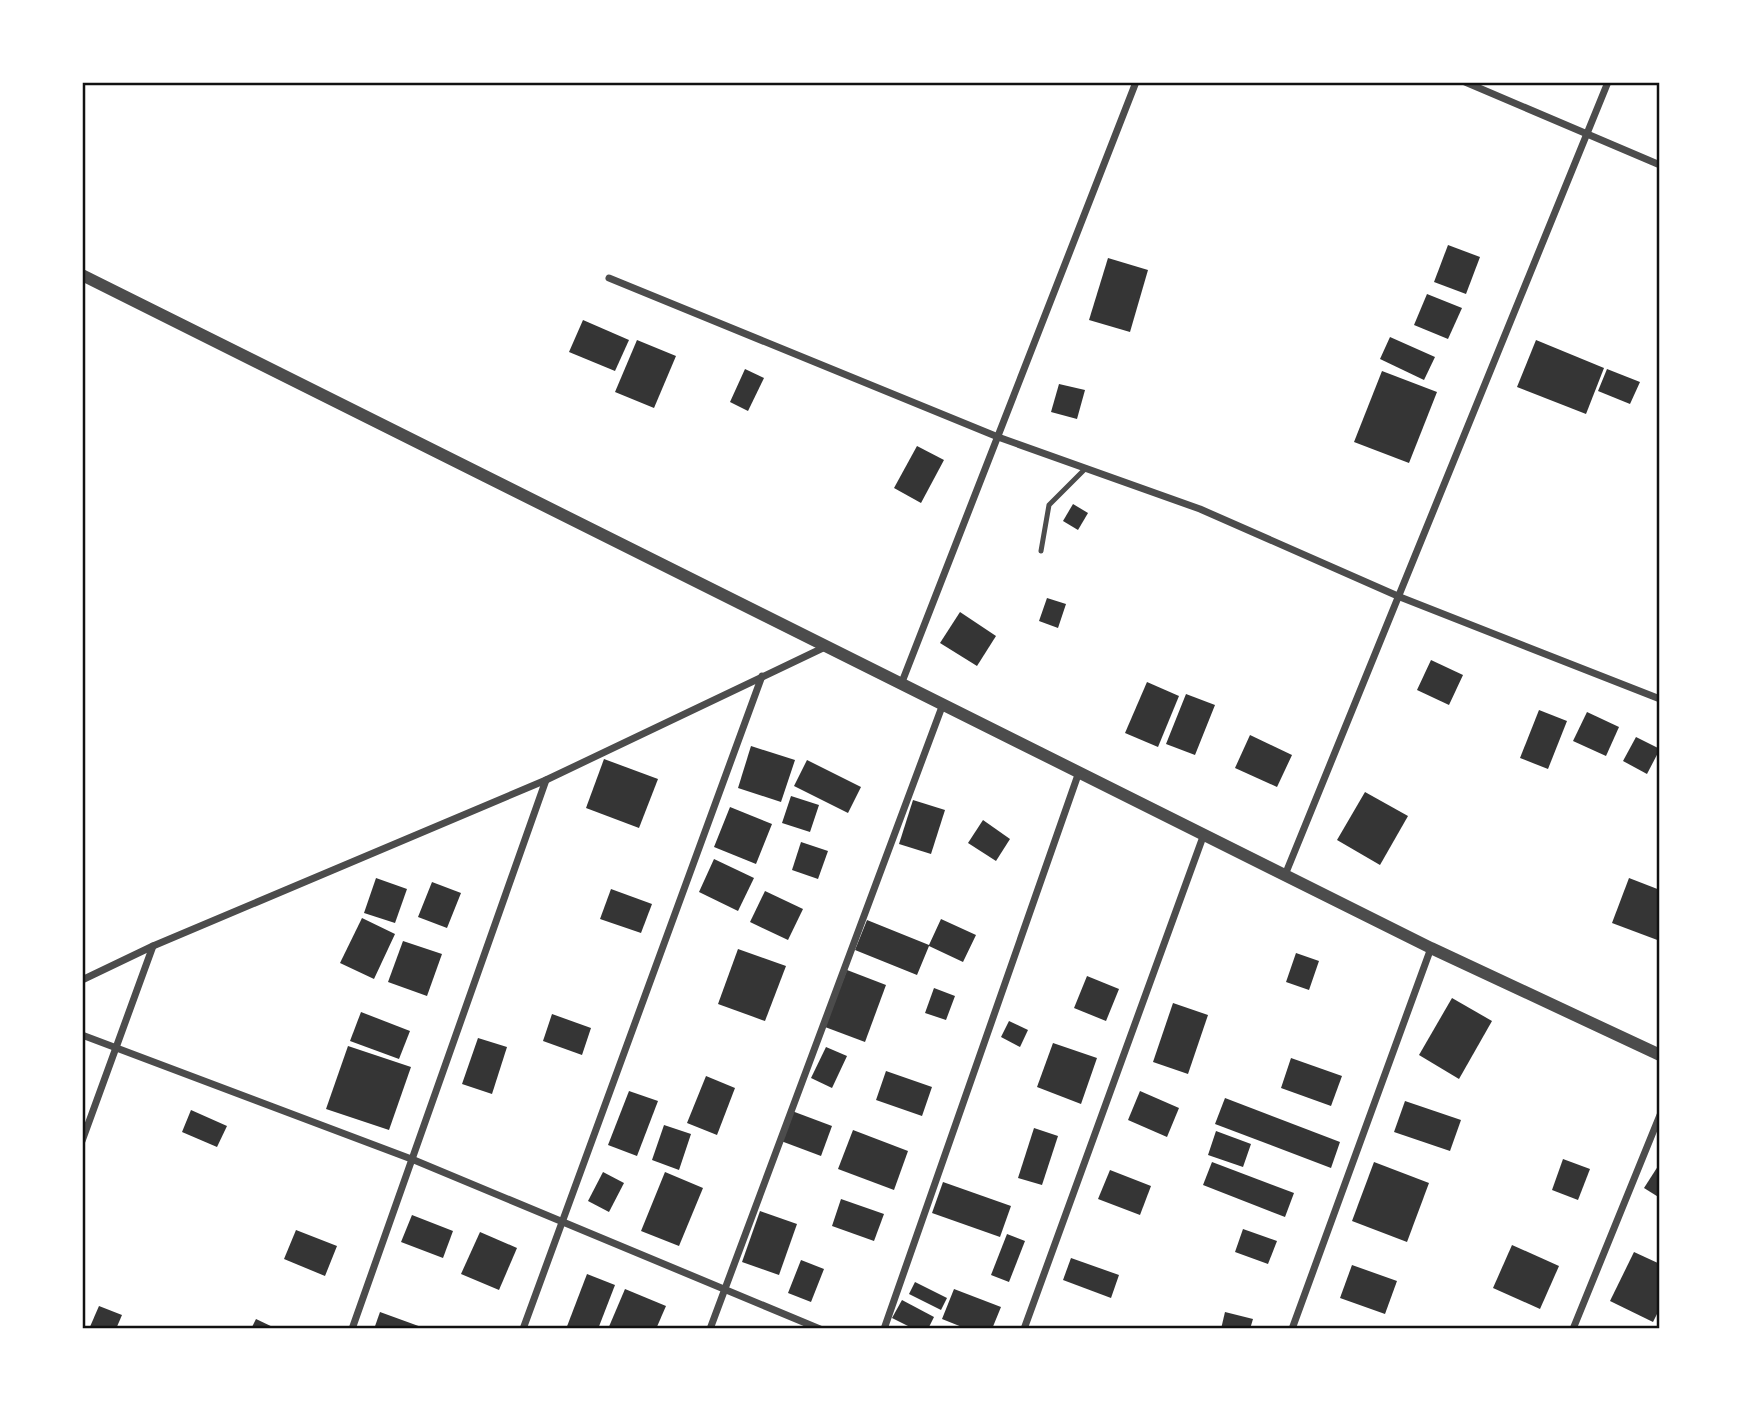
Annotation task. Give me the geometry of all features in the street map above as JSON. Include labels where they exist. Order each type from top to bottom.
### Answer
[{"type":"street","points":[[902,682],[1136,82]]},
{"type":"street","points":[[1465,82],[1660,165]]},
{"type":"street","points":[[1285,875],[1401,597],[1608,82]]},
{"type":"street","points":[[82,275],[1431,948],[1660,1055]]},
{"type":"street","points":[[609,278],[998,437],[1200,509],[1401,597],[1660,699]]},
{"type":"street","points":[[82,980],[153,946],[546,780],[825,647]]},
{"type":"street","points":[[523,1329],[762,676]]},
{"type":"street","points":[[710,1329],[943,703]]},
{"type":"street","points":[[884,1329],[1079,772]]},
{"type":"street","points":[[352,1329],[414,1160],[546,780]]},
{"type":"street","points":[[1024,1329],[1204,834]]},
{"type":"street","points":[[82,1141],[153,946]]},
{"type":"street","points":[[1292,1329],[1431,948]]},
{"type":"street","points":[[82,1035],[414,1160],[820,1329]]},
{"type":"street","points":[[1573,1329],[1660,1115]]},
{"type":"lane","points":[[1041,551],[1049,505],[1086,468]]},
{"type":"building","points":[[1448,245],[1480,257],[1466,294],[1434,282]]},
{"type":"building","points":[[1108,258],[1148,270],[1130,332],[1089,320]]},
{"type":"building","points":[[1427,294],[1462,308],[1448,339],[1414,325]]},
{"type":"building","points":[[583,320],[629,340],[615,371],[569,352]]},
{"type":"building","points":[[1390,337],[1435,357],[1424,380],[1380,359]]},
{"type":"building","points":[[637,340],[676,356],[654,408],[615,392]]},
{"type":"building","points":[[1536,340],[1604,368],[1586,414],[1517,387]]},
{"type":"building","points":[[745,369],[764,378],[748,411],[730,402]]},
{"type":"building","points":[[1607,369],[1640,382],[1630,404],[1598,391]]},
{"type":"building","points":[[1382,371],[1437,392],[1409,463],[1354,442]]},
{"type":"building","points":[[1059,384],[1085,390],[1077,419],[1051,412]]},
{"type":"building","points":[[917,446],[944,460],[921,503],[894,488]]},
{"type":"building","points":[[1073,504],[1088,513],[1078,530],[1063,521]]},
{"type":"building","points":[[1047,598],[1066,604],[1058,628],[1039,621]]},
{"type":"building","points":[[960,612],[996,636],[977,666],[940,643]]},
{"type":"building","points":[[1431,660],[1463,675],[1449,705],[1417,690]]},
{"type":"building","points":[[1147,682],[1179,696],[1158,747],[1125,733]]},
{"type":"building","points":[[1186,694],[1215,705],[1195,755],[1166,744]]},
{"type":"building","points":[[1539,710],[1567,721],[1548,769],[1520,758]]},
{"type":"building","points":[[1587,712],[1619,727],[1606,756],[1573,741]]},
{"type":"building","points":[[1250,735],[1292,755],[1277,787],[1235,768]]},
{"type":"building","points":[[1636,737],[1660,749],[1647,774],[1623,761]]},
{"type":"building","points":[[751,746],[795,760],[781,802],[738,788]]},
{"type":"building","points":[[604,759],[658,779],[639,828],[586,808]]},
{"type":"building","points":[[807,760],[861,787],[848,813],[794,786]]},
{"type":"building","points":[[1365,792],[1408,816],[1380,865],[1337,840]]},
{"type":"building","points":[[791,796],[819,805],[810,832],[782,823]]},
{"type":"building","points":[[913,800],[945,810],[931,854],[899,844]]},
{"type":"building","points":[[730,807],[772,824],[756,864],[714,847]]},
{"type":"building","points":[[983,820],[1010,839],[996,861],[968,843]]},
{"type":"building","points":[[801,842],[828,851],[818,879],[792,870]]},
{"type":"building","points":[[714,859],[754,878],[738,911],[699,892]]},
{"type":"building","points":[[376,878],[407,889],[395,923],[364,913]]},
{"type":"building","points":[[1629,878],[1660,890],[1660,941],[1612,923]]},
{"type":"building","points":[[432,882],[461,893],[447,928],[418,917]]},
{"type":"building","points":[[611,889],[652,904],[641,933],[600,919]]},
{"type":"building","points":[[765,891],[803,909],[788,940],[750,922]]},
{"type":"building","points":[[362,918],[395,934],[374,979],[340,963]]},
{"type":"building","points":[[941,919],[976,935],[963,962],[929,946],[917,975],[855,950],[867,920],[929,945]]},
{"type":"building","points":[[403,941],[442,954],[427,996],[388,982]]},
{"type":"building","points":[[738,949],[786,966],[765,1021],[718,1004]]},
{"type":"building","points":[[1296,953],[1319,961],[1309,990],[1286,982]]},
{"type":"building","points":[[847,970],[886,985],[865,1042],[825,1027]]},
{"type":"building","points":[[1087,976],[1119,989],[1106,1021],[1074,1008]]},
{"type":"building","points":[[934,988],[955,996],[946,1020],[925,1013]]},
{"type":"building","points":[[1452,998],[1492,1021],[1459,1079],[1419,1055]]},
{"type":"building","points":[[1173,1003],[1208,1015],[1188,1074],[1153,1062]]},
{"type":"building","points":[[361,1012],[410,1031],[399,1059],[350,1041]]},
{"type":"building","points":[[552,1014],[591,1028],[582,1055],[543,1041]]},
{"type":"building","points":[[1009,1021],[1028,1030],[1020,1047],[1001,1037]]},
{"type":"building","points":[[478,1038],[507,1047],[492,1094],[462,1084]]},
{"type":"building","points":[[1053,1043],[1097,1058],[1081,1104],[1037,1087]]},
{"type":"building","points":[[348,1046],[411,1067],[389,1130],[326,1109]]},
{"type":"building","points":[[826,1047],[847,1056],[832,1088],[811,1078]]},
{"type":"building","points":[[1291,1058],[1342,1076],[1331,1106],[1281,1088]]},
{"type":"building","points":[[886,1071],[932,1087],[922,1116],[876,1100]]},
{"type":"building","points":[[706,1076],[735,1088],[717,1135],[687,1123]]},
{"type":"building","points":[[629,1091],[658,1101],[637,1156],[608,1145]]},
{"type":"building","points":[[1140,1091],[1179,1108],[1167,1137],[1128,1120]]},
{"type":"building","points":[[1225,1098],[1340,1142],[1331,1168],[1215,1124]]},
{"type":"building","points":[[1405,1101],[1461,1120],[1450,1151],[1394,1132]]},
{"type":"building","points":[[191,1110],[227,1126],[217,1147],[182,1132]]},
{"type":"building","points":[[792,1111],[832,1126],[821,1156],[781,1141]]},
{"type":"building","points":[[664,1125],[691,1134],[679,1170],[652,1160]]},
{"type":"building","points":[[1034,1128],[1058,1136],[1042,1185],[1018,1178]]},
{"type":"building","points":[[853,1130],[908,1151],[894,1190],[838,1169]]},
{"type":"building","points":[[1216,1131],[1251,1144],[1243,1167],[1208,1155]]},
{"type":"building","points":[[1563,1159],[1590,1169],[1578,1200],[1552,1190]]},
{"type":"building","points":[[1212,1162],[1294,1193],[1285,1217],[1203,1185]]},
{"type":"building","points":[[1374,1162],[1429,1183],[1407,1242],[1352,1221]]},
{"type":"building","points":[[1660,1163],[1660,1198],[1644,1188]]},
{"type":"building","points":[[1110,1170],[1151,1186],[1140,1215],[1098,1199]]},
{"type":"building","points":[[603,1172],[624,1183],[609,1212],[588,1201]]},
{"type":"building","points":[[665,1172],[703,1188],[679,1246],[641,1231]]},
{"type":"building","points":[[943,1182],[1011,1206],[1000,1237],[932,1213]]},
{"type":"building","points":[[841,1199],[884,1214],[874,1241],[832,1226]]},
{"type":"building","points":[[760,1211],[797,1224],[779,1275],[742,1262]]},
{"type":"building","points":[[412,1215],[453,1231],[443,1258],[401,1242]]},
{"type":"building","points":[[1243,1229],[1277,1241],[1268,1264],[1235,1252]]},
{"type":"building","points":[[296,1230],[337,1246],[325,1276],[284,1259]]},
{"type":"building","points":[[480,1232],[517,1248],[499,1290],[461,1274]]},
{"type":"building","points":[[1007,1234],[1025,1241],[1009,1282],[991,1275]]},
{"type":"building","points":[[1512,1245],[1559,1266],[1540,1309],[1493,1288]]},
{"type":"building","points":[[1634,1252],[1660,1264],[1660,1308],[1653,1322],[1610,1301]]},
{"type":"building","points":[[1071,1258],[1119,1275],[1111,1298],[1063,1280]]},
{"type":"building","points":[[801,1260],[824,1269],[811,1302],[788,1293]]},
{"type":"building","points":[[1352,1265],[1397,1281],[1385,1314],[1340,1298]]},
{"type":"building","points":[[587,1274],[615,1285],[598,1329],[566,1329]]},
{"type":"building","points":[[915,1282],[947,1298],[941,1310],[909,1294]]},
{"type":"building","points":[[625,1289],[666,1306],[656,1329],[608,1329]]},
{"type":"building","points":[[954,1289],[1001,1307],[992,1329],[967,1329],[942,1319]]},
{"type":"building","points":[[902,1300],[934,1317],[928,1329],[914,1329],[892,1318]]},
{"type":"building","points":[[99,1306],[122,1315],[116,1329],[89,1329]]},
{"type":"building","points":[[380,1312],[424,1328],[424,1329],[374,1329]]},
{"type":"building","points":[[1225,1312],[1253,1319],[1250,1329],[1221,1329]]},
{"type":"building","points":[[256,1319],[277,1329],[251,1329]]}]
